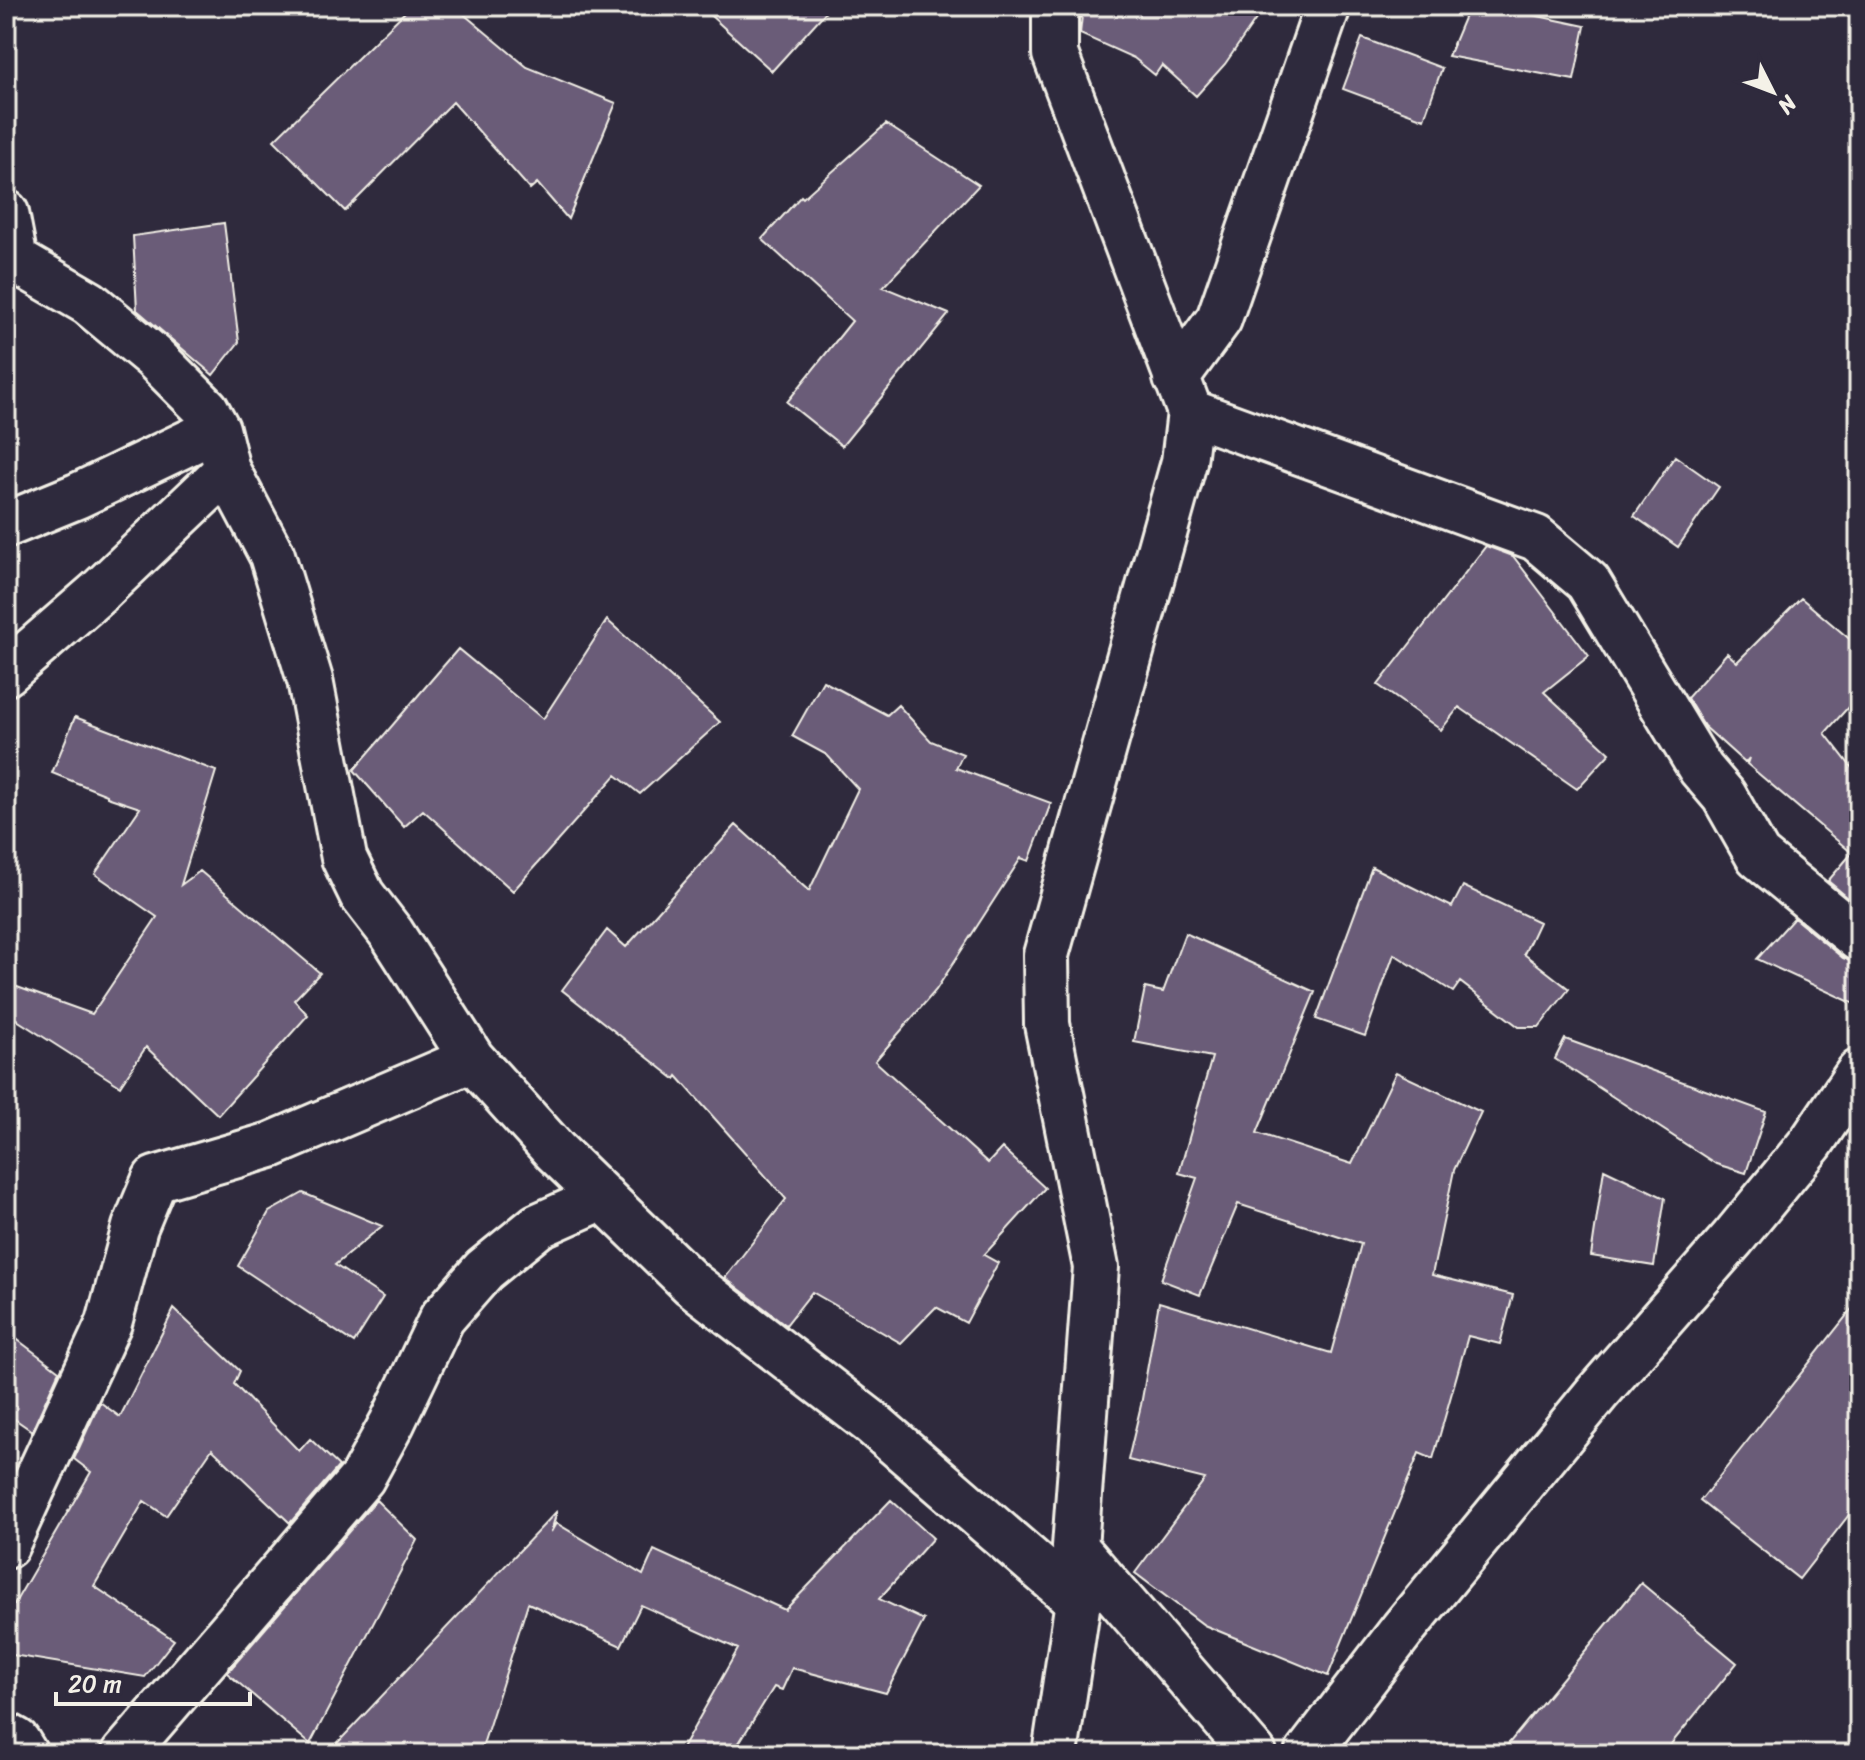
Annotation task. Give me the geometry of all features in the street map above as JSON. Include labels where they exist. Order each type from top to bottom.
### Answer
[{"type":"street","points":[[1055,1754],[1078,1601],[1075,1547],[1096,1267],[1047,1024],[1046,955],[1184,462],[1183,395],[1055,54],[1055,11],[1059,6]]},
{"type":"street","points":[[1183,395],[1219,319],[1328,6]]},
{"type":"street","points":[[6,213],[11,261],[89,303],[154,357],[206,409],[217,429],[227,470],[272,555],[310,680],[344,858],[362,895],[392,934],[472,1059],[527,1122],[692,1284],[872,1423],[1078,1601]]},
{"type":"street","points":[[1183,395],[1536,538],[1588,582],[1701,769],[1724,796],[1758,856],[1859,939]]},
{"type":"street","points":[[6,525],[77,496],[217,429]]},
{"type":"street","points":[[6,673],[99,592],[227,470]]},
{"type":"street","points":[[6,1546],[109,1323],[135,1227],[155,1179],[271,1145],[472,1059]]},
{"type":"street","points":[[1307,1754],[1403,1629],[1597,1393],[1733,1238],[1811,1143],[1859,1072]]},
{"type":"street","points":[[124,1754],[362,1478],[442,1318],[484,1270],[538,1226],[603,1197]]},
{"type":"street","points":[[1075,1547],[1254,1754]]},
{"type":"street","points":[[6,1735],[17,1741],[25,1754]]},
{"type":"building","points":[[411,6],[454,6],[527,67],[616,103],[568,219],[537,183],[530,189],[453,102],[345,211],[274,140]]},
{"type":"building","points":[[700,6],[831,6],[772,71]]},
{"type":"building","points":[[1083,6],[1265,6],[1225,64],[1196,96],[1162,65],[1155,75],[1134,58],[1080,34]]},
{"type":"building","points":[[1469,6],[1491,6],[1585,26],[1574,80],[1448,56]]},
{"type":"building","points":[[1362,38],[1442,68],[1424,119],[1343,89]]},
{"type":"building","points":[[886,124],[979,185],[883,287],[949,314],[842,446],[787,402],[852,321],[762,239],[801,196],[803,198]]},
{"type":"building","points":[[224,223],[239,342],[213,375],[137,310],[133,236]]},
{"type":"building","points":[[1675,456],[1719,487],[1678,547],[1634,516]]},
{"type":"building","points":[[1486,546],[1513,556],[1589,656],[1544,692],[1610,753],[1577,789],[1459,707],[1441,730],[1378,685]]},
{"type":"building","points":[[1801,598],[1859,647],[1859,695],[1825,733],[1859,777],[1859,907],[1828,881],[1852,853],[1747,764],[1749,758],[1745,763],[1704,726],[1687,698],[1727,653],[1737,662]]},
{"type":"building","points":[[607,620],[720,722],[640,794],[616,775],[513,891],[423,810],[404,827],[354,770],[458,649],[543,719]]},
{"type":"building","points":[[823,681],[887,715],[898,705],[931,741],[963,754],[956,768],[1051,803],[1029,861],[1021,858],[936,990],[875,1061],[988,1163],[1002,1148],[1045,1188],[984,1255],[998,1263],[966,1323],[936,1307],[901,1343],[812,1292],[786,1325],[725,1278],[786,1199],[677,1076],[675,1079],[562,990],[607,930],[626,947],[736,825],[809,891],[858,789],[827,755],[792,736]]},
{"type":"building","points":[[75,717],[216,771],[181,885],[200,871],[320,973],[294,1000],[308,1015],[218,1115],[146,1047],[120,1086],[6,1013],[6,983],[92,1014],[157,917],[95,874],[140,808],[52,773]]},
{"type":"building","points":[[1372,867],[1452,907],[1463,886],[1539,922],[1524,954],[1569,989],[1539,1027],[1519,1027],[1460,982],[1453,992],[1394,954],[1365,1036],[1316,1019]]},
{"type":"building","points":[[1794,918],[1843,958],[1859,963],[1859,1006],[1757,959]]},
{"type":"building","points":[[1185,933],[1315,992],[1257,1133],[1352,1164],[1396,1072],[1481,1112],[1454,1170],[1432,1275],[1513,1295],[1500,1344],[1468,1336],[1433,1459],[1419,1453],[1328,1676],[1204,1625],[1135,1573],[1205,1479],[1128,1460],[1159,1302],[1331,1353],[1361,1244],[1238,1204],[1200,1295],[1161,1280],[1197,1178],[1179,1173],[1212,1057],[1134,1042],[1145,988],[1163,992]]},
{"type":"building","points":[[1565,1039],[1766,1112],[1746,1173],[1716,1164],[1555,1059]]},
{"type":"building","points":[[1604,1169],[1665,1198],[1654,1266],[1591,1256]]},
{"type":"building","points":[[303,1193],[382,1226],[335,1265],[383,1297],[354,1343],[238,1266],[269,1212]]},
{"type":"building","points":[[1859,1300],[1859,1502],[1799,1579],[1700,1501]]},
{"type":"building","points":[[174,1309],[240,1371],[234,1384],[299,1451],[310,1439],[339,1466],[290,1523],[212,1449],[166,1516],[144,1501],[94,1586],[174,1640],[145,1677],[6,1654],[13,1606],[91,1472],[74,1459],[100,1402],[120,1417]]},
{"type":"building","points":[[6,1331],[59,1371],[32,1431],[6,1413]]},
{"type":"building","points":[[376,1500],[417,1540],[310,1744],[227,1673]]},
{"type":"building","points":[[891,1500],[933,1538],[879,1599],[924,1620],[886,1693],[792,1668],[782,1690],[774,1687],[732,1754],[679,1754],[738,1649],[641,1605],[621,1646],[528,1603],[480,1754],[327,1754],[557,1511],[551,1532],[556,1523],[643,1575],[654,1550],[785,1610]]},
{"type":"building","points":[[1641,1583],[1737,1663],[1663,1754],[1500,1754]]}]
